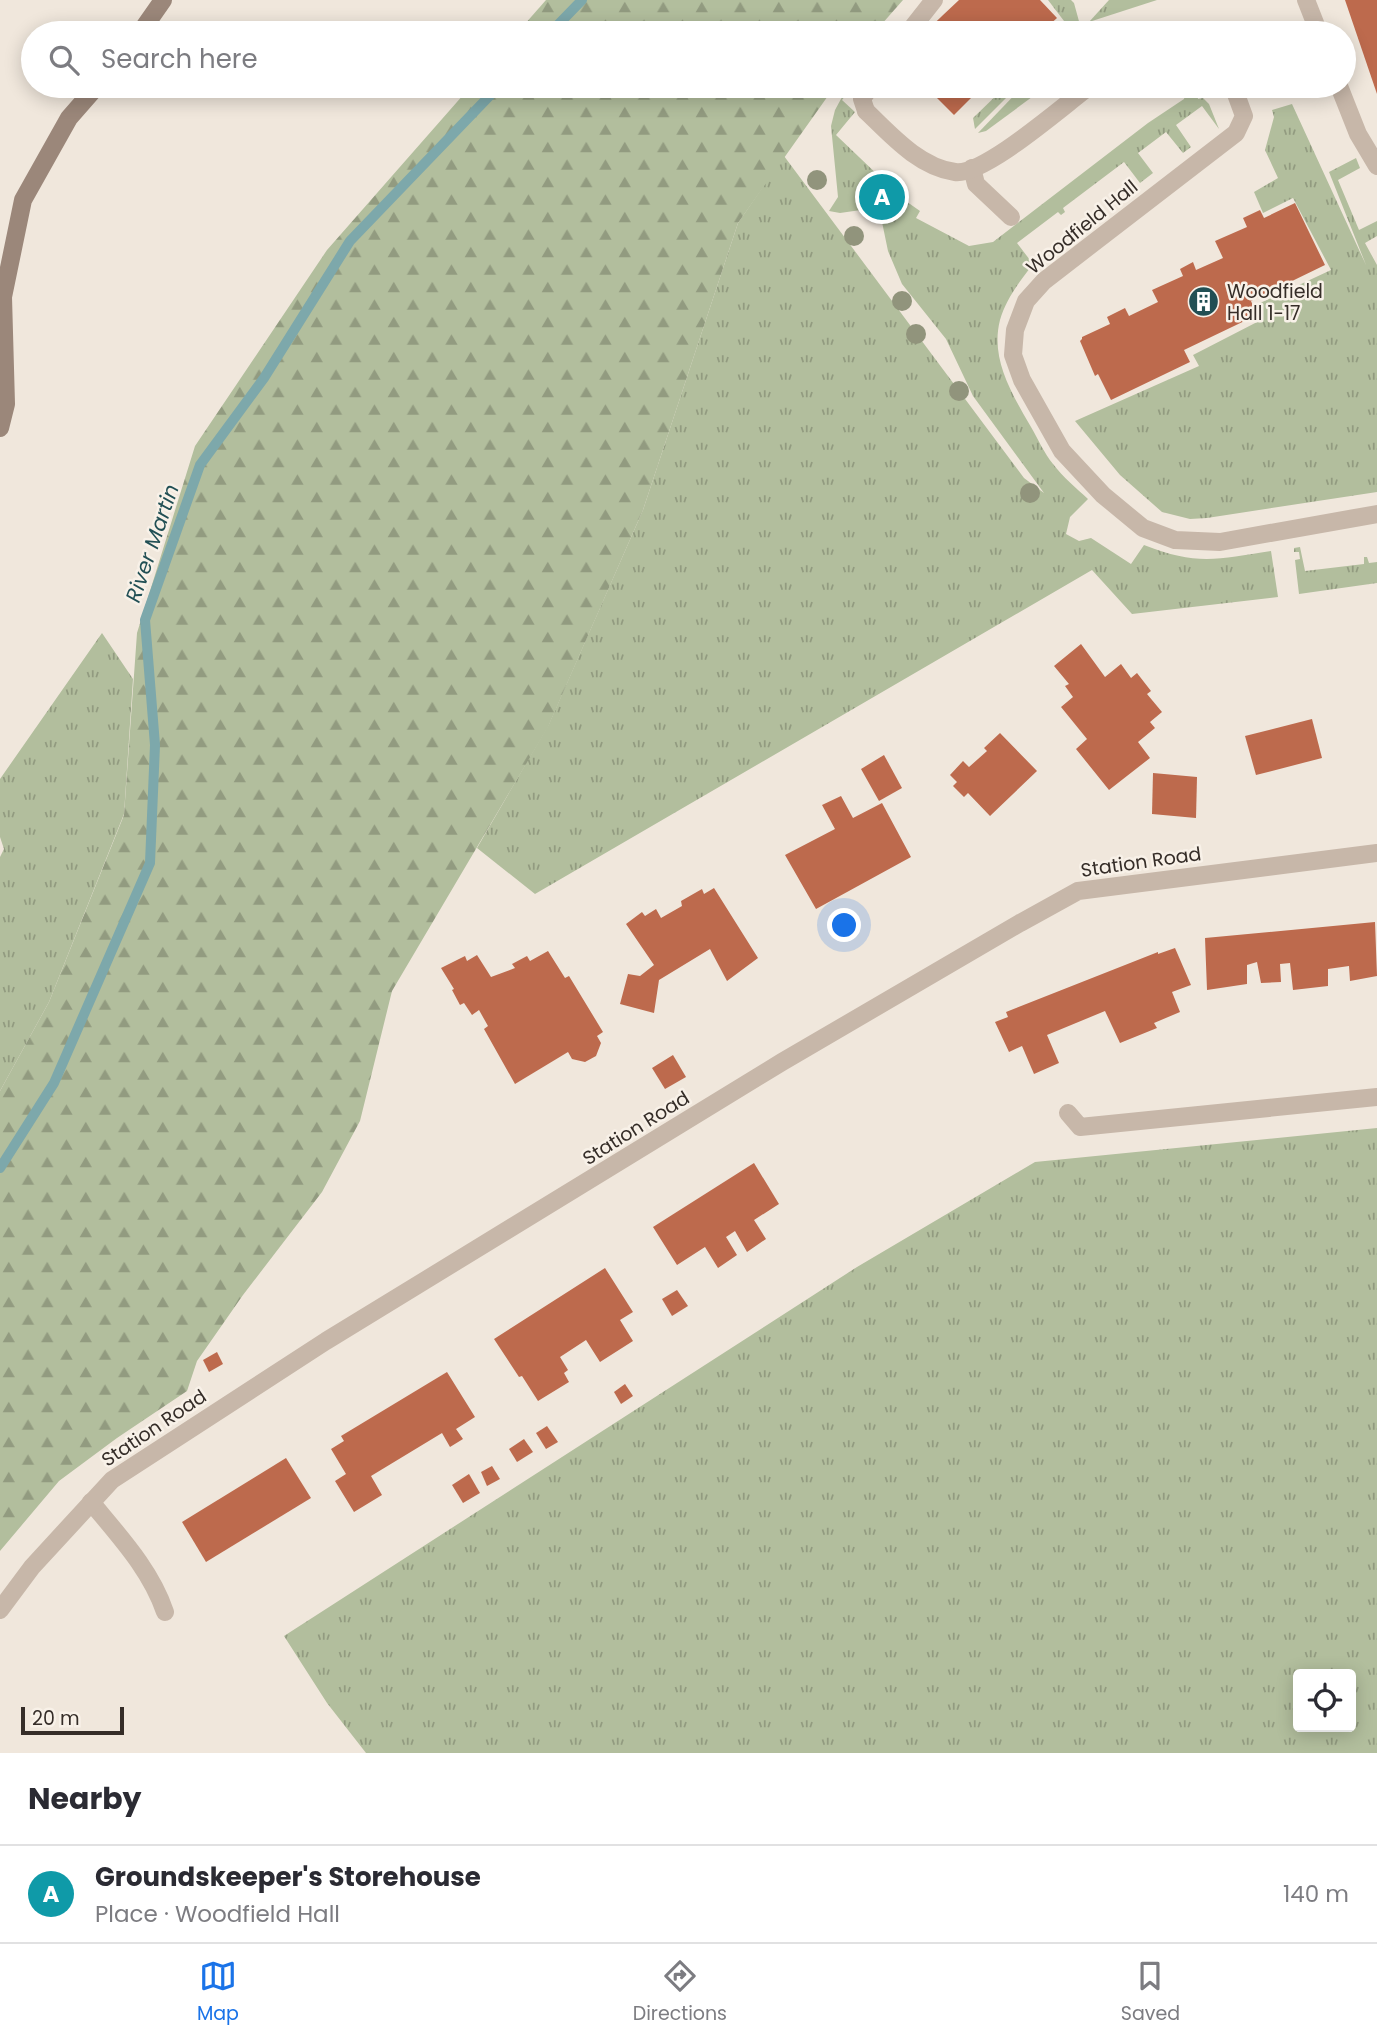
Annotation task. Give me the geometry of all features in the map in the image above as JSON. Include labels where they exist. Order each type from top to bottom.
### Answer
[{"type":"street","points":[[148,21],[163,0]]},
{"type":"street","points":[[917,21],[934,0]]},
{"type":"street","points":[[1306,0],[1314,21]]},
{"type":"street","points":[[0,428],[6,404],[3,297],[23,200],[69,118],[86,98]]},
{"type":"street","points":[[863,98],[866,111],[899,143],[924,160],[957,173],[985,164],[1074,98]]},
{"type":"street","name":"Woodfield Hall","points":[[1237,98],[1244,116],[1236,133],[1044,281],[1026,301],[1015,330],[1013,355],[1022,380],[1062,451],[1103,495],[1143,527],[1175,540],[1220,542],[1377,514]]},
{"type":"street","points":[[1344,98],[1357,134],[1377,166]]},
{"type":"street","points":[[972,168],[976,184],[1011,217]]},
{"type":"street","name":"Station Road","points":[[0,1610],[32,1567],[112,1480],[326,1340],[782,1062],[1078,891],[1377,853]]},
{"type":"street","points":[[1068,1113],[1080,1127],[1377,1097]]},
{"type":"street","points":[[91,1502],[158,1590],[165,1612]]},
{"type":"green space","points":[[546,0],[903,0],[885,21],[528,21]]},
{"type":"green space","points":[[1048,0],[1071,0],[1074,3],[1079,21],[1064,21]]},
{"type":"green space","points":[[1109,0],[1157,0],[1092,21],[1090,21]]},
{"type":"green space","points":[[460,98],[827,98],[738,223],[643,510],[548,727],[392,991],[360,1121],[322,1192],[243,1295],[197,1361],[187,1391],[59,1481],[0,1551],[0,1091],[49,1002],[124,815],[137,633],[195,446],[327,250]]},
{"type":"green space","points":[[842,98],[844,98],[842,100],[855,112],[836,135],[882,179],[883,214],[900,197],[920,211],[916,218],[969,246],[993,242],[1184,98],[1203,98],[1209,104],[1219,129],[1202,106],[1176,125],[1191,147],[1183,153],[1166,132],[1138,153],[1153,173],[1140,183],[1124,162],[1063,208],[1065,212],[1061,215],[1058,212],[1017,243],[1033,264],[1003,312],[998,349],[1010,389],[1044,451],[1061,473],[1088,499],[1070,517],[1066,534],[1079,541],[1091,538],[1131,564],[1144,545],[1179,556],[1208,559],[1271,551],[1278,597],[1132,614],[1092,570],[535,894],[477,848],[549,724],[643,510],[738,223],[784,156],[1024,478],[1044,493],[973,396],[946,339],[902,284],[888,251],[882,222],[861,210],[840,213],[829,211],[838,197],[831,126]]},
{"type":"green space","points":[[994,98],[1006,98],[975,129],[973,118]]},
{"type":"green space","points":[[1012,98],[1031,98],[986,131],[978,133]]},
{"type":"green space","points":[[1292,104],[1366,265],[1329,172],[1356,158],[1360,168],[1338,180],[1359,230],[1377,221],[1377,236],[1365,243],[1377,265],[1377,492],[1207,518],[1190,519],[1162,512],[1120,475],[1075,421],[1199,366],[1193,355],[1261,320],[1258,304],[1331,270],[1293,198],[1263,213],[1254,192],[1278,178],[1265,150],[1274,117],[1272,110]]},
{"type":"green space","points":[[1300,547],[1305,571],[1364,564],[1364,557],[1367,557],[1369,563],[1377,562],[1377,583],[1299,594],[1295,560],[1300,559],[1299,552],[1294,552],[1294,548]]},
{"type":"green space","points":[[102,633],[133,679],[124,814],[49,1002],[0,1091],[0,857],[4,849],[0,837],[0,779]]},
{"type":"green space","points":[[1377,1128],[1377,1753],[366,1753],[327,1703],[284,1636],[857,1267],[1035,1162]]},
{"type":"building","points":[[959,0],[1040,0],[1057,18],[1054,21],[937,21]]},
{"type":"building","points":[[1345,0],[1377,0],[1377,94],[1356,32],[1356,21],[1352,21]]},
{"type":"building","points":[[937,98],[971,98],[954,115]]},
{"type":"building","points":[[882,179],[900,197],[883,215],[864,197]]},
{"type":"building","name":"Woodfield Hall 1-17","points":[[1295,203],[1325,265],[1251,301],[1257,315],[1184,350],[1190,362],[1111,400],[1098,374],[1095,376],[1080,341],[1082,337],[1110,324],[1107,317],[1125,308],[1129,316],[1158,302],[1152,290],[1183,276],[1180,269],[1193,262],[1196,270],[1223,258],[1215,241],[1247,227],[1243,218],[1260,210],[1264,218]]},
{"type":"building","points":[[1081,644],[1105,677],[1121,664],[1131,678],[1137,673],[1151,691],[1147,694],[1162,712],[1150,722],[1155,728],[1138,742],[1150,758],[1109,790],[1076,749],[1087,739],[1061,707],[1073,697],[1065,686],[1069,684],[1054,666]]},
{"type":"building","points":[[1312,719],[1322,758],[1256,775],[1245,736]]},
{"type":"building","points":[[1000,733],[1037,771],[990,816],[968,793],[964,797],[953,786],[957,782],[950,775],[963,761],[969,767],[987,751],[984,748]]},
{"type":"building","points":[[884,755],[902,788],[879,801],[861,769]]},
{"type":"building","points":[[1153,773],[1197,777],[1196,818],[1152,814]]},
{"type":"building","points":[[841,796],[853,818],[882,803],[911,857],[816,909],[785,855],[835,829],[822,805]]},
{"type":"building","points":[[714,888],[758,958],[727,981],[710,949],[659,980],[654,1013],[620,1004],[628,974],[640,976],[654,965],[626,924],[642,912],[645,916],[656,909],[661,918],[682,906],[681,901],[702,889],[704,894]]},
{"type":"building","points":[[1375,922],[1377,976],[1350,981],[1349,966],[1328,969],[1328,986],[1293,990],[1290,963],[1280,964],[1281,982],[1261,983],[1257,962],[1247,965],[1247,984],[1207,990],[1205,938]]},
{"type":"building","points":[[1175,948],[1191,985],[1172,992],[1180,1012],[1154,1023],[1157,1028],[1120,1043],[1105,1011],[1047,1035],[1059,1063],[1034,1074],[1022,1046],[1009,1052],[995,1022],[1008,1017],[1006,1012],[1158,952]]},
{"type":"building","points":[[548,951],[565,978],[569,976],[603,1032],[597,1036],[601,1043],[596,1056],[585,1062],[572,1059],[568,1052],[515,1084],[484,1029],[488,1026],[479,1010],[472,1015],[464,1003],[460,1005],[441,968],[465,956],[467,961],[477,955],[491,977],[515,968],[512,964],[527,956],[530,961]]},
{"type":"building","points":[[673,1055],[686,1077],[665,1089],[652,1068]]},
{"type":"building","points":[[754,1163],[779,1204],[754,1220],[766,1239],[747,1252],[735,1231],[726,1237],[737,1255],[718,1268],[705,1247],[677,1265],[653,1227]]},
{"type":"building","points":[[605,1268],[633,1312],[620,1320],[633,1341],[600,1362],[586,1340],[560,1357],[568,1370],[564,1373],[569,1382],[538,1401],[494,1339]]},
{"type":"building","points":[[677,1290],[688,1306],[672,1316],[662,1299]]},
{"type":"building","points":[[217,1352],[223,1364],[209,1372],[203,1360]]},
{"type":"building","points":[[447,1372],[475,1417],[456,1429],[463,1439],[450,1447],[442,1433],[371,1476],[382,1495],[354,1512],[335,1481],[346,1474],[331,1449],[344,1441],[341,1436]]},
{"type":"building","points":[[625,1384],[633,1396],[621,1404],[614,1392]]},
{"type":"building","points":[[547,1426],[558,1442],[546,1449],[536,1433]]},
{"type":"building","points":[[524,1439],[533,1452],[517,1462],[509,1449]]},
{"type":"building","points":[[286,1458],[311,1498],[206,1562],[182,1522]]},
{"type":"building","points":[[492,1466],[500,1479],[487,1486],[481,1472]]},
{"type":"building","points":[[469,1474],[480,1493],[463,1503],[452,1485]]},
{"type":"waterway","name":"River Martin","points":[[562,21],[582,0]]},
{"type":"waterway","name":"River Martin","points":[[0,1168],[54,1083],[150,863],[155,745],[145,620],[200,465],[264,378],[350,241],[487,98]]},
{"type":"place","name":"Groundskeeper's Storehouse","points":[[882,197]]},
{"type":"place","name":"Woodfield Hall 1-17","points":[[1204,302]]}]
